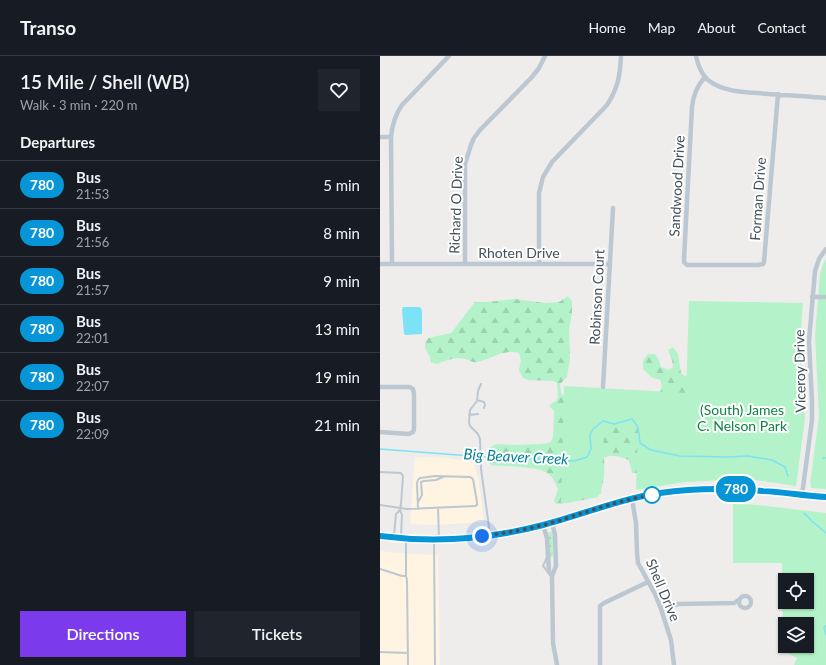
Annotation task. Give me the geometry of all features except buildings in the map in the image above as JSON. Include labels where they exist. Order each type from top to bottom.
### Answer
[{"type":"main road","points":[[380,536],[400,539],[436,539],[468,538],[512,532],[544,525],[632,499],[675,491],[723,489],[826,497]]},
{"type":"street","points":[[392,264],[391,131],[402,105],[449,56]]},
{"type":"street","name":"Richard O Drive","points":[[465,264],[465,164],[471,145],[480,130],[532,77],[539,68],[545,56]]},
{"type":"street","points":[[539,264],[539,194],[543,177],[552,162],[607,105],[613,95],[619,78],[621,56]]},
{"type":"street","points":[[696,56],[699,68],[705,78],[728,90],[826,98]]},
{"type":"street","name":"Sandwood Drive","points":[[705,78],[699,84],[692,107],[684,259],[686,264],[690,265],[721,266]]},
{"type":"street","name":"Forman Drive","points":[[721,266],[758,265],[763,264],[764,262],[778,94]]},
{"type":"street","points":[[380,137],[391,137]]},
{"type":"street","name":"Robinson Court","points":[[603,387],[613,208]]},
{"type":"street","name":"Viceroy Drive","points":[[802,495],[812,420],[809,341],[812,296],[816,264],[826,249]]},
{"type":"street","name":"Rhoten Drive","points":[[380,264],[610,264]]},
{"type":"street","points":[[812,296],[826,297]]},
{"type":"street","points":[[380,387],[410,387],[413,389],[414,394],[413,432],[411,434],[380,432]]},
{"type":"street","name":"Shell Drive","points":[[632,499],[636,523],[636,553],[638,563],[661,609],[671,640],[674,665]]},
{"type":"street","points":[[550,574],[555,568],[556,560],[555,536],[552,522]]},
{"type":"street","points":[[544,525],[547,538],[547,558],[550,574],[553,643],[557,665]]},
{"type":"street","points":[[600,665],[600,606],[648,582]]},
{"type":"street","points":[[661,609],[678,604],[734,603],[747,608],[750,606],[751,602],[748,597],[744,597],[734,603]]},
{"type":"street","points":[[740,599],[740,606]]},
{"type":"lane","points":[[481,384],[478,390],[477,400],[470,410],[469,424],[478,434],[480,439],[480,461],[490,535]]},
{"type":"lane","points":[[477,400],[484,402],[484,408]]},
{"type":"lane","points":[[469,415],[478,414]]},
{"type":"lane","points":[[380,472],[401,473],[403,475],[400,509],[402,515],[400,539]]},
{"type":"lane","points":[[380,505],[400,509],[418,509],[476,506],[477,502],[472,478],[444,476],[423,477],[419,479],[417,483],[418,509]]},
{"type":"lane","points":[[435,665],[436,539],[438,508]]},
{"type":"lane","points":[[400,509],[396,514],[407,580],[408,665]]},
{"type":"lane","points":[[547,558],[556,560]]},
{"type":"lane","points":[[380,569],[406,576]]},
{"type":"lane","points":[[380,652],[408,652]]},
{"type":"shaded area","points":[[415,457],[448,458],[474,462],[479,482],[484,522],[435,525],[410,524]]},
{"type":"shaded area","points":[[380,551],[438,555],[440,665],[380,665]]},
{"type":"green space","name":"(South) James C. Nelson Park","points":[[826,259],[826,489],[811,488],[810,484],[819,416],[815,335],[820,274]]},
{"type":"green space","points":[[568,296],[572,301],[572,314],[569,330],[570,359],[567,377],[560,384],[561,393],[567,399],[659,393],[662,386],[660,380],[651,377],[643,369],[643,361],[648,354],[655,354],[661,367],[669,370],[673,367],[668,350],[673,347],[678,354],[681,373],[685,376],[690,375],[726,336],[638,473],[632,473],[629,460],[616,456],[604,458],[604,478],[598,497],[556,504],[554,501],[558,489],[550,475],[531,468],[491,465],[488,455],[489,449],[498,444],[542,444],[551,442],[553,437],[554,411],[549,406],[556,401],[558,397],[557,383],[554,381],[528,380],[523,378],[519,370],[521,360],[519,353],[502,353],[477,362],[458,358],[437,364],[431,362],[425,345],[428,338],[451,333],[475,302],[515,299],[545,303],[559,302]]},
{"type":"green space","name":"(South) James C. Nelson Park","points":[[689,301],[803,303],[801,361],[805,419],[796,486],[748,479],[685,482],[636,490],[638,427],[604,428],[601,494],[561,504],[564,386],[686,393]]},
{"type":"green space","points":[[733,504],[757,505],[826,513],[826,665],[794,665],[797,658],[787,653],[814,653],[814,617],[783,617],[783,609],[814,609],[814,573],[782,573],[782,563],[733,563]]},
{"type":"green space","points":[[552,532],[553,537],[553,556],[551,558],[548,533]]},
{"type":"water","points":[[403,307],[421,308],[422,334],[404,334]]},
{"type":"waterway","name":"Big Beaver Creek","points":[[380,449],[471,456],[574,461],[587,457],[591,449],[590,435],[593,429],[603,421],[614,424],[632,419],[638,427],[640,443],[651,450],[680,456],[748,456],[772,460],[785,467],[788,476]]},
{"type":"waterway","name":"Big Beaver Creek","points":[[804,513],[826,533]]},
{"type":"waterway","name":"Big Beaver Creek","points":[[826,625],[824,628],[826,635]]},
{"type":"bus line","name":"780","points":[[380,536],[420,540],[468,538],[512,532],[544,525],[621,502],[675,491],[723,489],[826,497]]},
{"type":"route","points":[[482,536],[527,529],[598,508],[652,495]]}]
